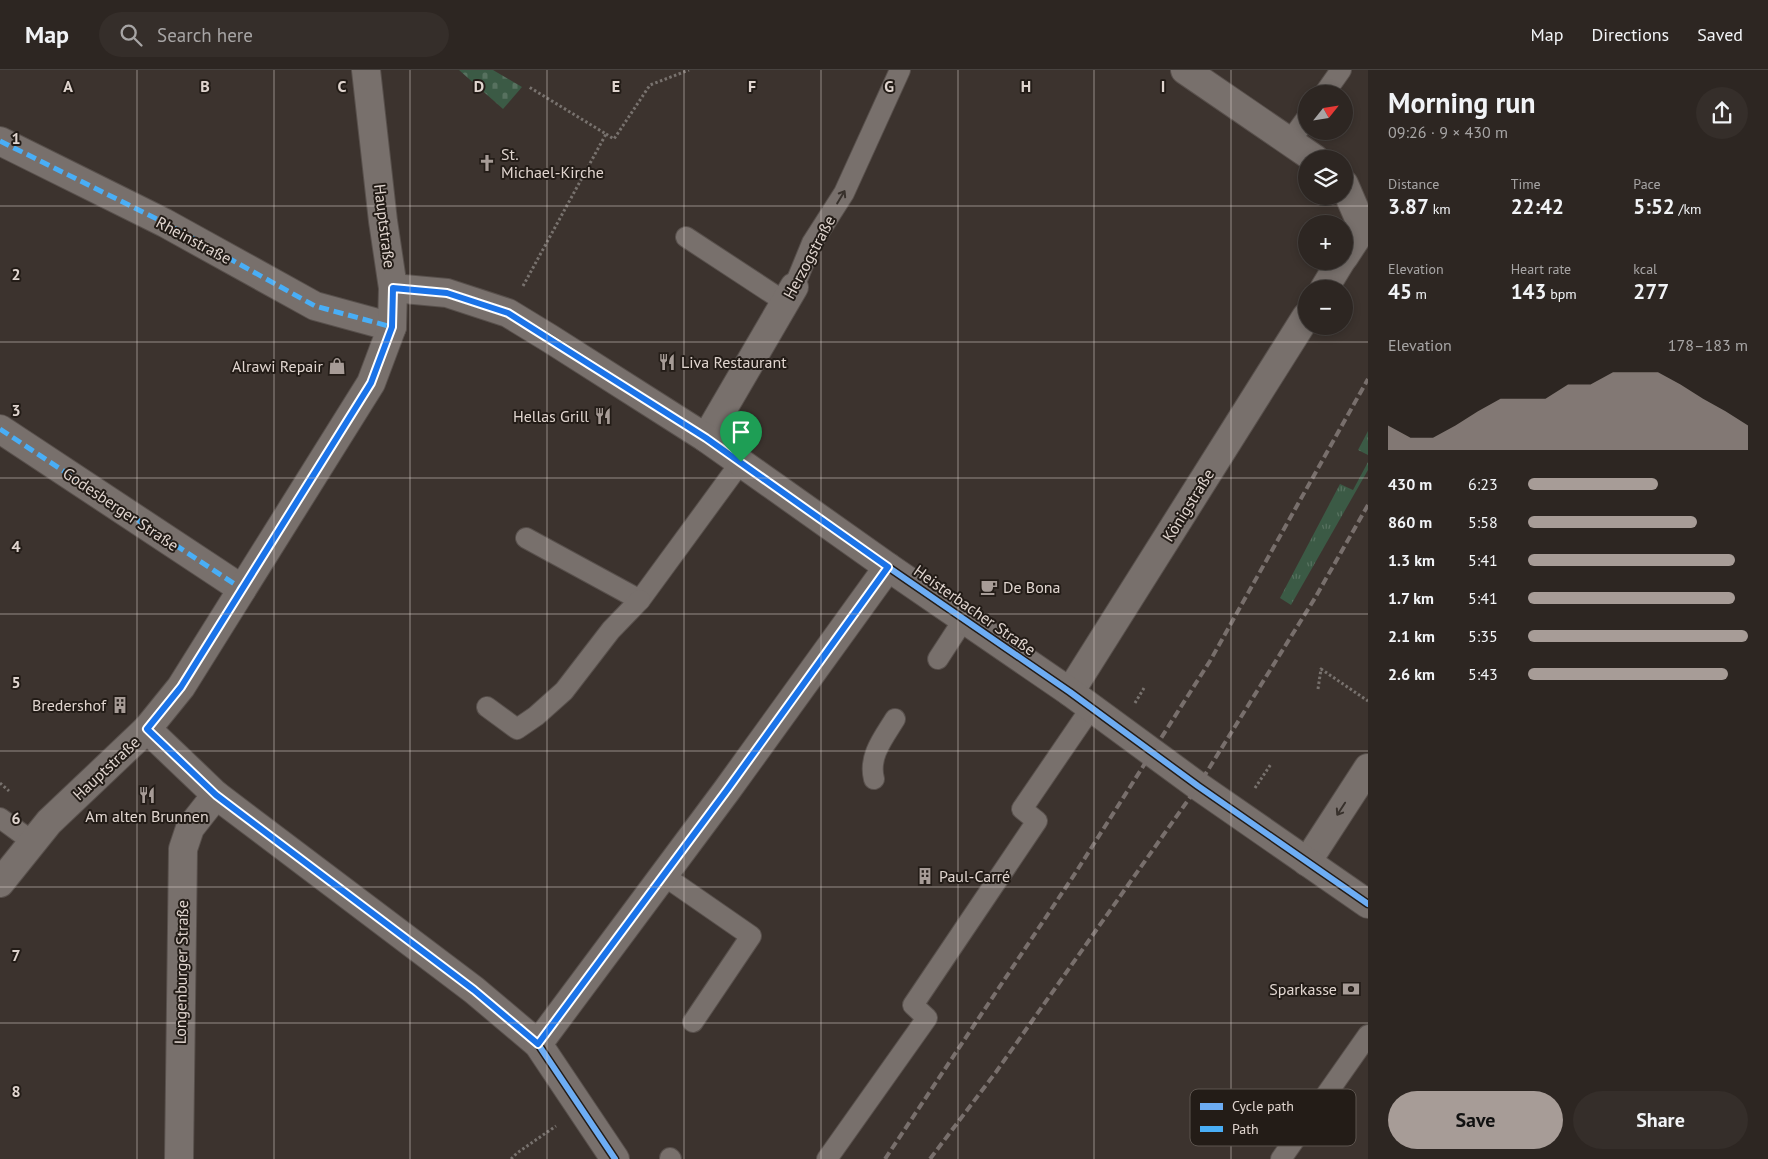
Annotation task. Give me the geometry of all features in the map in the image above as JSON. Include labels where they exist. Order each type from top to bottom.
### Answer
[{"type":"street","name":"Hauptstraße","points":[[0,883],[49,822],[147,729],[181,687],[371,383],[392,327],[393,288],[366,70]]},
{"type":"street","points":[[1185,70],[1302,150]]},
{"type":"street","name":"Rheinstraße","points":[[0,141],[165,223],[315,306],[392,327]]},
{"type":"street","points":[[1353,205],[1362,228],[1353,243]]},
{"type":"street","name":"Heisterbacher Straße","points":[[393,288],[447,293],[508,313],[706,438],[888,567],[1081,700],[1368,904]]},
{"type":"street","name":"Herzogstraße","points":[[706,438],[790,294]]},
{"type":"street","name":"Königstraße","points":[[1081,700],[1298,331]]},
{"type":"street","name":"Godesberger Straße","points":[[0,429],[242,589]]},
{"type":"street","points":[[538,1044],[888,567]]},
{"type":"street","points":[[147,729],[216,795],[474,990],[538,1044],[615,1159]]},
{"type":"street","points":[[1307,862],[1368,768]]},
{"type":"street","name":"Longenburger Straße","points":[[179,1159],[183,849],[190,828],[216,795]]},
{"type":"lane","name":"Herzogstraße","points":[[790,294],[812,243],[844,193],[900,70]]},
{"type":"lane","points":[[1330,85],[1341,70]]},
{"type":"lane","points":[[1290,141],[1298,130]]},
{"type":"lane","points":[[686,237],[790,294]]},
{"type":"lane","points":[[487,708],[517,729],[536,716],[564,691],[611,630],[640,600],[741,462]]},
{"type":"lane","points":[[526,538],[640,600]]},
{"type":"lane","points":[[938,659],[964,620]]},
{"type":"lane","points":[[827,1159],[927,1018],[913,1005],[1037,821],[1022,809],[1081,700]]},
{"type":"lane","points":[[874,779],[871,769],[878,747],[895,719]]},
{"type":"lane","points":[[0,818],[33,842]]},
{"type":"lane","points":[[663,875],[751,936],[693,1022]]},
{"type":"lane","points":[[1330,1089],[1368,1035]]},
{"type":"lane","points":[[1281,1159],[1290,1146]]},
{"type":"path","points":[[529,87],[614,139],[650,85],[689,70]]},
{"type":"path","points":[[508,313],[606,134]]},
{"type":"path","points":[[1318,690],[1321,669],[1368,701]]},
{"type":"path","points":[[511,1159],[581,1109]]},
{"type":"path","points":[[517,1153],[518,1159]]},
{"type":"green space","points":[[459,70],[493,70],[522,87],[503,109]]},
{"type":"green space","points":[[1368,431],[1368,455],[1358,450]]},
{"type":"green space","points":[[1368,462],[1368,470],[1291,605],[1280,598],[1340,484],[1353,490]]},
{"type":"railway","points":[[885,1159],[1076,872],[1210,661],[1368,379]]},
{"type":"railway","points":[[930,1159],[996,1072],[1198,786],[1315,598],[1368,505]]},
{"type":"marked path","points":[[0,141],[165,223],[315,306],[392,327]]},
{"type":"marked path","points":[[0,429],[242,589]]},
{"type":"cycle path","points":[[393,288],[447,293],[508,313],[549,338],[706,438],[888,567],[1070,692],[1198,786],[1368,904]]},
{"type":"cycle path","points":[[538,1044],[727,790],[888,567]]},
{"type":"cycle path","points":[[147,729],[216,795],[474,990],[538,1044],[615,1159]]},
{"type":"place","name":"St. Michael-Kirche","points":[[487,163]]},
{"type":"place","name":"Liva Restaurant","points":[[667,362]]},
{"type":"place","name":"Alrawi Repair","points":[[337,366]]},
{"type":"place","name":"Hellas Grill","points":[[603,416]]},
{"type":"place","name":"De Bona","points":[[989,587]]},
{"type":"place","name":"Bredershof","points":[[120,705]]},
{"type":"place","name":"Am alten Brunnen","points":[[147,795]]},
{"type":"place","name":"Paul-Carré","points":[[925,876]]},
{"type":"place","name":"Sparkasse","points":[[1351,989]]},
{"type":"route","points":[[393,288],[447,293],[508,313],[741,462],[888,567],[727,790],[538,1044],[474,990],[216,795],[147,729],[181,687],[371,383],[392,327],[393,288]]}]
